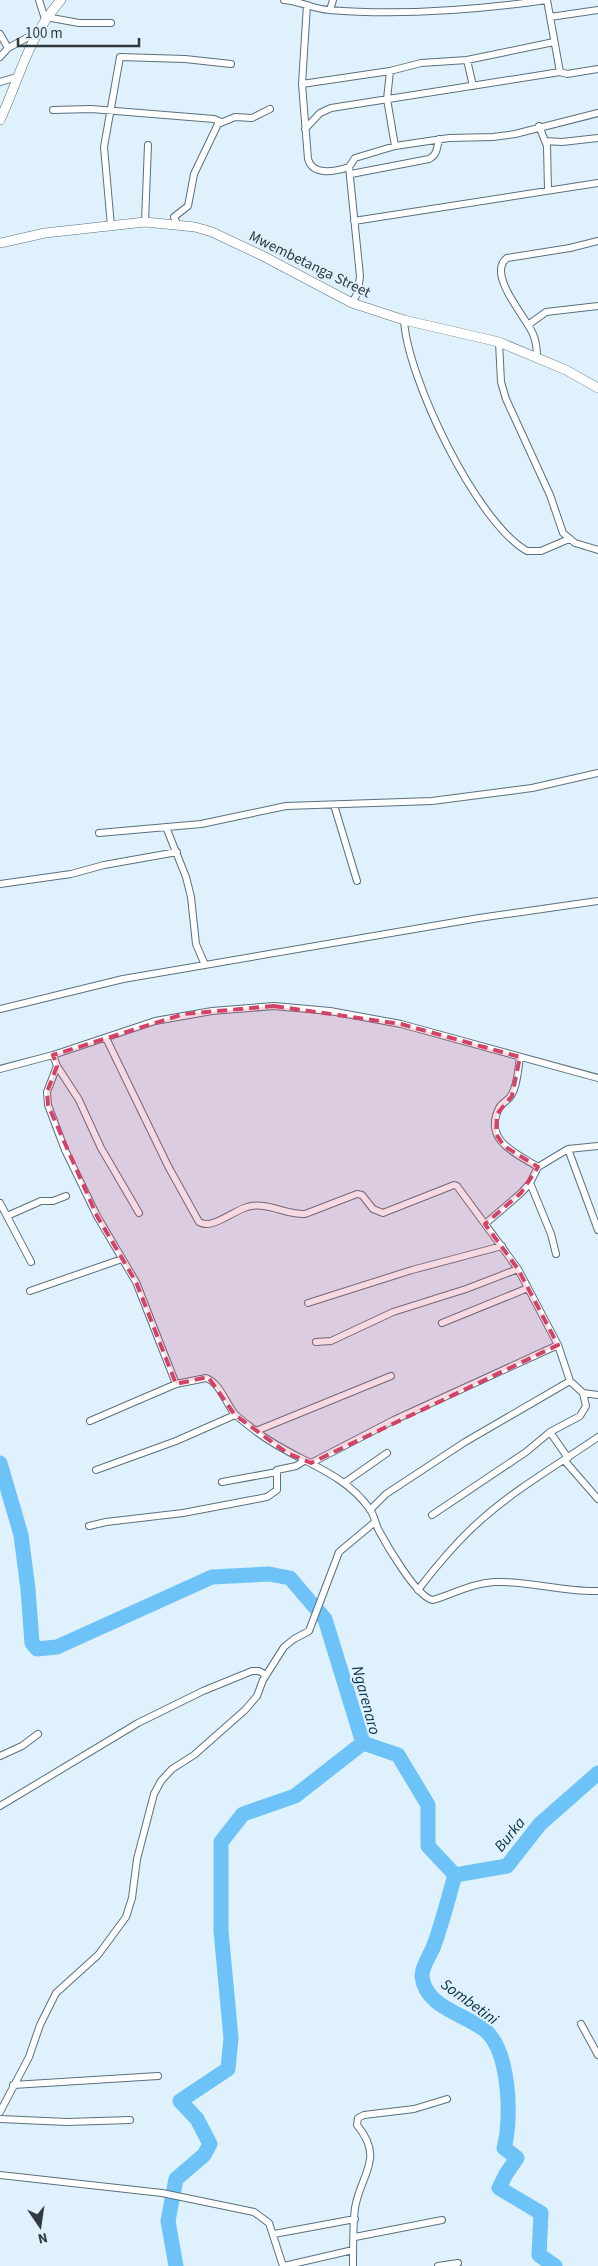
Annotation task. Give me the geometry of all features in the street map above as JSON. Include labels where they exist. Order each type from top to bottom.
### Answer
[{"type":"street","points":[[39,0],[46,18]]},
{"type":"street","points":[[0,120],[36,33],[61,0]]},
{"type":"street","points":[[284,0],[330,10],[418,11],[483,3],[548,0],[560,72]]},
{"type":"street","points":[[330,10],[333,0]]},
{"type":"street","points":[[307,5],[302,84],[310,164],[320,170],[330,172],[350,171],[429,159],[437,151],[439,140]]},
{"type":"street","points":[[550,17],[598,10]]},
{"type":"street","points":[[46,18],[79,23],[111,23]]},
{"type":"street","points":[[0,57],[8,48],[36,33]]},
{"type":"street","points":[[0,34],[8,48]]},
{"type":"street","points":[[302,84],[390,71],[421,63],[467,60],[554,42]]},
{"type":"street","points":[[111,226],[104,147],[120,57],[185,59],[231,64]]},
{"type":"street","points":[[467,60],[473,86]]},
{"type":"street","points":[[305,129],[320,113],[331,108],[560,72],[567,74],[598,69]]},
{"type":"street","points":[[390,71],[388,99],[395,146]]},
{"type":"street","points":[[0,82],[17,77]]},
{"type":"street","points":[[53,110],[91,109],[214,119],[221,122]]},
{"type":"street","points":[[177,224],[174,217],[188,206],[194,174],[214,128],[221,122],[235,118],[252,118],[270,109]]},
{"type":"street","points":[[352,303],[357,297],[360,260],[354,221],[350,171],[352,160],[358,155],[395,146],[439,140],[493,137],[598,113]]},
{"type":"street","points":[[540,126],[548,157],[548,190]]},
{"type":"street","points":[[545,141],[562,142],[598,138]]},
{"type":"street","points":[[145,222],[148,144]]},
{"type":"street","points":[[354,221],[501,200],[548,190],[598,183]]},
{"type":"street","name":"Mwembetanga Street","points":[[0,243],[45,233],[145,222],[177,224],[212,232],[352,303],[404,320],[499,342],[537,357],[598,388]]},
{"type":"street","points":[[537,357],[536,343],[528,325],[506,289],[501,267],[503,261],[507,258],[570,248],[598,241]]},
{"type":"street","points":[[528,325],[546,312],[598,306]]},
{"type":"street","points":[[404,320],[409,353],[434,414],[458,464],[479,500],[502,529],[527,551],[541,551],[569,539]]},
{"type":"street","points":[[499,342],[501,382],[506,398],[550,495],[557,521],[569,539],[598,550]]},
{"type":"street","points":[[98,833],[202,824],[286,806],[334,806],[440,800],[532,788],[598,773]]},
{"type":"street","points":[[334,806],[357,881]]},
{"type":"street","points":[[166,827],[177,852],[191,897],[196,944],[205,965]]},
{"type":"street","points":[[0,884],[71,874],[104,864],[177,852]]},
{"type":"street","points":[[0,1009],[123,979],[479,918],[598,900]]},
{"type":"street","points":[[0,1069],[53,1056],[155,1021],[184,1014],[274,1006],[330,1011],[401,1024],[598,1078]]},
{"type":"street","points":[[106,1038],[168,1166],[199,1222],[204,1225],[211,1224],[248,1206],[264,1206],[297,1214],[305,1214],[357,1194],[362,1195],[373,1209],[383,1212],[454,1185],[460,1189],[518,1268],[558,1345],[570,1381],[583,1393],[598,1396]]},
{"type":"street","points":[[53,1056],[78,1100],[101,1148],[138,1213]]},
{"type":"street","points":[[520,1057],[512,1096],[499,1108],[496,1134],[504,1146],[538,1167]]},
{"type":"street","points":[[57,1066],[47,1092],[48,1105],[80,1182],[97,1216],[136,1282],[176,1384]]},
{"type":"street","points":[[485,1224],[530,1183],[538,1167],[568,1149],[598,1146]]},
{"type":"street","points":[[568,1149],[598,1230]]},
{"type":"street","points":[[530,1183],[551,1234],[556,1254]]},
{"type":"street","points":[[7,1216],[41,1202],[53,1201],[66,1196]]},
{"type":"street","points":[[0,1203],[31,1262]]},
{"type":"street","points":[[308,1303],[412,1270],[502,1246]]},
{"type":"street","points":[[30,1291],[122,1258]]},
{"type":"street","points":[[316,1342],[331,1341],[392,1312],[466,1289],[518,1268]]},
{"type":"street","points":[[442,1322],[528,1288]]},
{"type":"street","points":[[222,1482],[277,1472],[308,1462],[394,1420],[558,1345]]},
{"type":"street","points":[[256,1431],[391,1376]]},
{"type":"street","points":[[90,1421],[176,1384],[206,1378],[210,1379],[235,1414],[256,1431],[287,1453],[308,1462],[344,1483],[370,1510],[375,1522],[418,1590],[428,1599],[433,1600],[466,1588],[494,1582],[547,1586],[562,1590],[598,1591]]},
{"type":"street","points":[[370,1510],[386,1494],[465,1442],[570,1381]]},
{"type":"street","points":[[432,1515],[526,1452],[550,1432],[580,1416],[586,1406],[583,1393]]},
{"type":"street","points":[[96,1470],[176,1441],[235,1414]]},
{"type":"street","points":[[550,1432],[566,1459],[598,1499]]},
{"type":"street","points":[[418,1590],[442,1559],[482,1519],[514,1494],[598,1437]]},
{"type":"street","points":[[344,1483],[386,1453]]},
{"type":"street","points":[[89,1526],[106,1522],[183,1513],[267,1497],[276,1490],[277,1472]]},
{"type":"street","points":[[0,2112],[29,2057],[40,2025],[56,1993],[98,1956],[126,1917],[132,1898],[138,1859],[154,1794],[161,1781],[172,1769],[194,1755],[245,1710],[257,1696],[266,1675],[284,1647],[308,1631],[339,1552],[375,1522]]},
{"type":"street","points":[[0,1806],[39,1785],[138,1723],[185,1699],[252,1671],[259,1671],[266,1675]]},
{"type":"street","points":[[0,1756],[22,1746],[38,1734]]},
{"type":"street","points":[[582,2024],[598,2055]]},
{"type":"street","points":[[14,2085],[158,2076]]},
{"type":"street","points":[[353,2266],[352,2250],[359,2194],[372,2156],[370,2144],[357,2125],[358,2118],[364,2115],[414,2109],[447,2099]]},
{"type":"street","points":[[0,2119],[67,2122],[130,2120]]},
{"type":"street","points":[[0,2175],[162,2193],[261,2215],[269,2222],[284,2266],[352,2250]]},
{"type":"street","points":[[274,2234],[355,2219]]},
{"type":"street","points":[[355,2237],[442,2220]]},
{"type":"street","points":[[438,2266],[458,2262]]},
{"type":"highlighted area","points":[[274,1006],[401,1024],[520,1057],[512,1096],[497,1114],[496,1134],[504,1146],[538,1167],[521,1193],[485,1224],[518,1269],[558,1345],[311,1463],[287,1453],[235,1415],[208,1377],[176,1384],[136,1282],[97,1216],[48,1105],[47,1092],[57,1066],[53,1055],[184,1014]]},
{"type":"waterway","name":"Ngarenaro","points":[[0,1463],[21,1535],[32,1643],[37,1649],[57,1647],[212,1577],[269,1574],[290,1578],[325,1619],[363,1743],[295,1796],[243,1814],[221,1842],[221,1931],[231,2038],[228,2069],[180,2101],[197,2119],[210,2144],[204,2155],[176,2179],[168,2221],[176,2266]]},
{"type":"waterway","name":"Burka","points":[[363,1743],[398,1755],[428,1805],[428,1846],[455,1875],[507,1866],[540,1824],[598,1773]]},
{"type":"waterway","name":"Sombetini","points":[[455,1875],[439,1930],[433,1948],[424,1965],[422,1976],[430,1996],[438,2003],[478,2025],[494,2041],[500,2055],[507,2087],[508,2121],[504,2148],[517,2158],[499,2188],[541,2213],[539,2255],[555,2266]]}]
